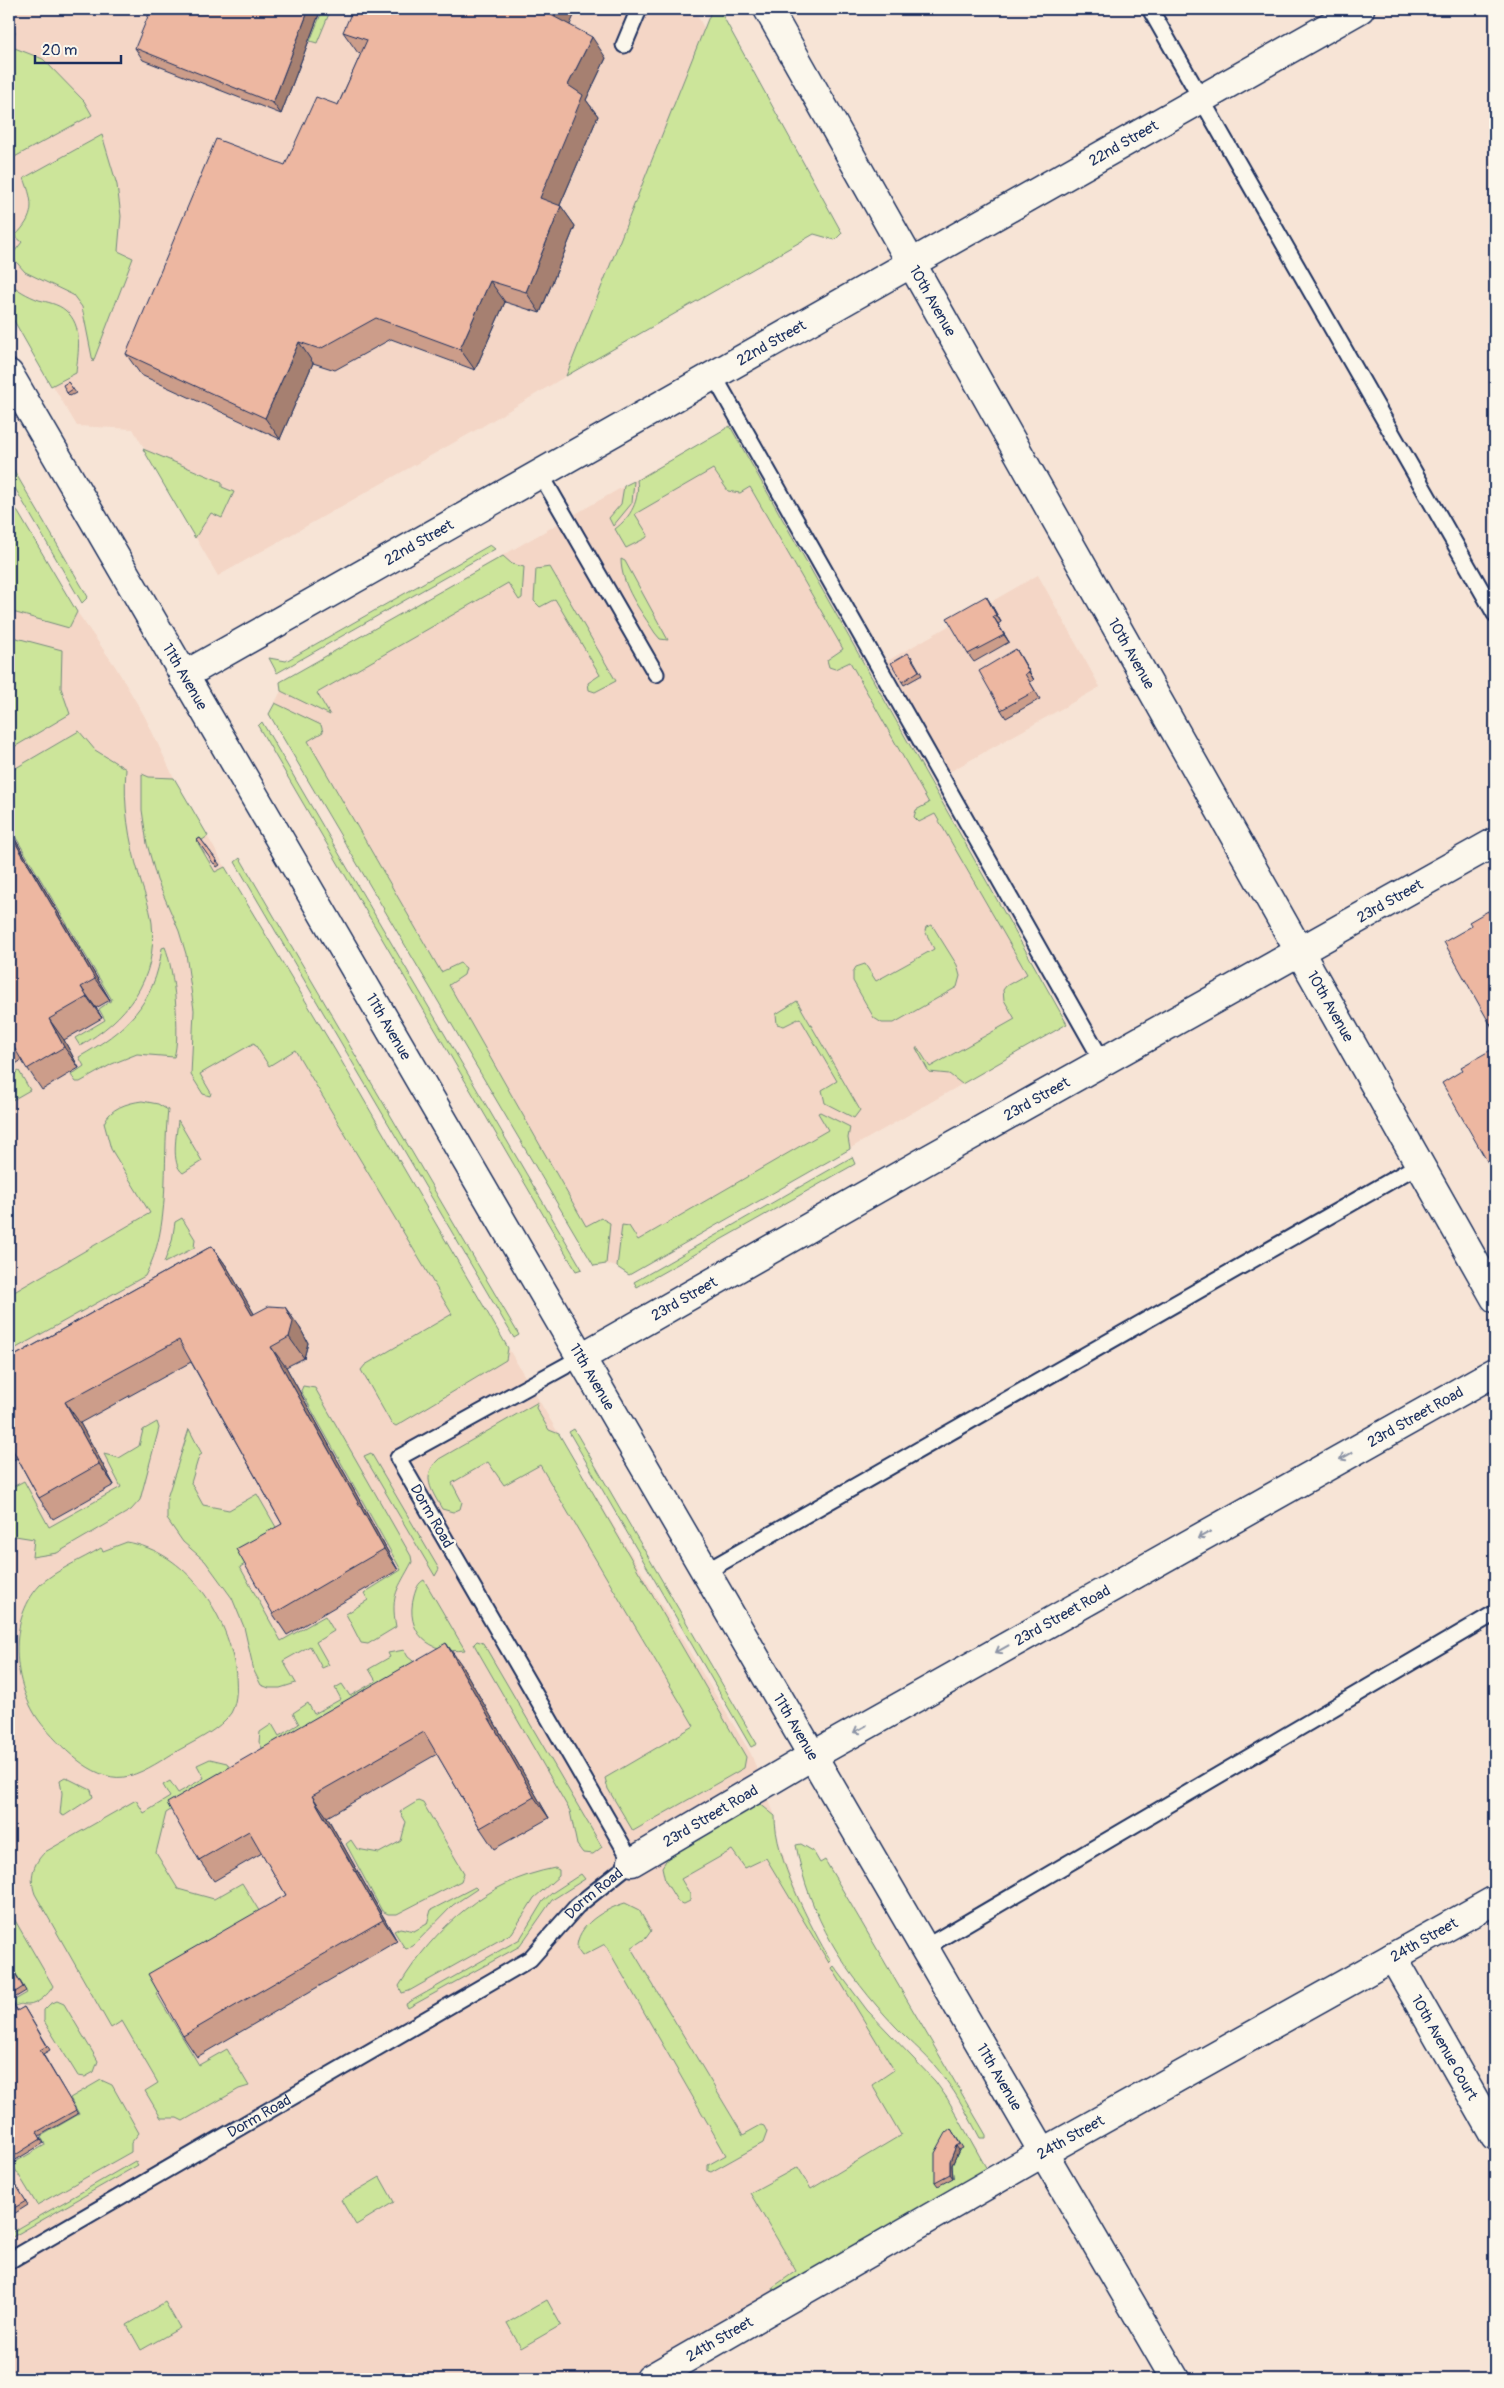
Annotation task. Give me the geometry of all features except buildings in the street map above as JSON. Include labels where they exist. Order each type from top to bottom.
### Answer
[{"type":"street","name":"10th Avenue","points":[[768,9],[1495,1298]]},
{"type":"street","name":"22nd Street","points":[[183,676],[1360,9]]},
{"type":"street","name":"11th Avenue","points":[[9,374],[1175,2379]]},
{"type":"street","name":"23rd Street","points":[[580,1358],[1495,842]]},
{"type":"street","name":"23rd Street Road","points":[[632,1862],[812,1756],[1495,1372]]},
{"type":"street","name":"24th Street","points":[[650,2379],[1044,2152],[1495,1900]]},
{"type":"street","name":"10th Avenue Court","points":[[1393,1957],[1495,2136]]},
{"type":"lane","points":[[624,45],[639,9]]},
{"type":"lane","points":[[1150,9],[1495,614]]},
{"type":"lane","points":[[714,376],[1103,1062]]},
{"type":"lane","points":[[541,474],[656,674]]},
{"type":"lane","points":[[705,1572],[1420,1164]]},
{"type":"lane","name":"Dorm Road","points":[[9,2261],[530,1959],[578,1906],[632,1862],[398,1458],[580,1358]]},
{"type":"lane","points":[[924,1948],[1495,1614]]},
{"type":"shaded area","points":[[9,9],[694,9],[814,234],[566,376],[478,429],[218,576],[133,429],[77,426],[9,312]]},
{"type":"shaded area","points":[[730,426],[1067,1024],[629,1275],[620,1268],[606,1264],[594,1266],[269,714],[281,691],[280,682]]},
{"type":"shaded area","points":[[9,497],[77,612],[115,666],[145,717],[174,778],[225,867],[561,1438],[751,1754],[775,1816],[777,1837],[792,1881],[811,1926],[831,1961],[832,1968],[867,2010],[935,2081],[979,2153],[775,2299],[633,2379],[9,2379]]},
{"type":"shaded area","points":[[1038,575],[1100,687],[944,775],[882,664]]},
{"type":"green space","points":[[323,9],[331,9],[317,43],[310,41]]},
{"type":"green space","points":[[712,9],[719,9],[842,233],[835,240],[814,234],[566,376]]},
{"type":"green space","points":[[9,30],[15,32],[12,47],[43,59],[84,101],[92,115],[9,160]]},
{"type":"green space","points":[[102,135],[117,185],[121,216],[118,251],[133,258],[93,362],[82,307],[73,295],[25,272],[11,256],[22,242],[15,236],[22,229],[31,209],[30,195],[24,178]]},
{"type":"green space","points":[[9,282],[31,297],[59,306],[71,316],[75,323],[78,340],[76,373],[51,386],[9,312]]},
{"type":"green space","points":[[730,426],[1067,1024],[962,1084],[949,1074],[929,1072],[916,1048],[918,1048],[930,1067],[1015,1019],[1004,1000],[1003,990],[1006,986],[1027,974],[935,814],[919,822],[914,817],[916,810],[929,803],[850,662],[835,669],[829,667],[827,660],[843,649],[750,487],[740,493],[728,491],[713,469],[635,514],[648,535],[646,538],[626,548],[615,529],[626,519],[633,508],[638,487],[637,480]]},
{"type":"green space","points":[[143,449],[222,482],[222,487],[234,492],[222,518],[211,513],[195,538]]},
{"type":"green space","points":[[9,462],[88,597],[82,603],[9,478]]},
{"type":"green space","points":[[634,481],[632,503],[613,526],[609,518],[621,504],[624,486]]},
{"type":"green space","points":[[9,497],[77,612],[69,628],[9,611]]},
{"type":"green space","points":[[490,545],[495,549],[277,673],[269,658],[286,661]]},
{"type":"green space","points":[[503,556],[512,564],[524,567],[522,598],[519,600],[508,583],[317,693],[330,715],[281,691],[280,682]]},
{"type":"green space","points":[[621,559],[625,561],[668,640],[660,639],[638,607],[624,579]]},
{"type":"green space","points":[[550,567],[616,681],[595,692],[589,690],[588,683],[600,675],[555,599],[540,607],[534,601],[536,569]]},
{"type":"green space","points":[[9,636],[62,650],[61,688],[70,714],[9,750]]},
{"type":"green space","points":[[275,703],[321,725],[323,732],[308,741],[441,972],[460,963],[466,968],[464,975],[449,985],[586,1226],[601,1218],[610,1223],[606,1264],[594,1266],[269,714]]},
{"type":"green space","points":[[262,722],[582,1269],[576,1271],[258,726]]},
{"type":"green space","points":[[79,731],[95,750],[126,769],[125,796],[130,836],[135,862],[151,917],[153,944],[150,962],[136,996],[112,1023],[80,1046],[75,1038],[105,1020],[99,1009],[112,1000],[9,826],[9,772]]},
{"type":"green space","points":[[142,774],[149,777],[174,778],[208,836],[198,843],[215,872],[225,867],[335,1050],[508,1348],[506,1360],[396,1426],[391,1423],[361,1370],[365,1365],[452,1314],[295,1050],[269,1066],[254,1043],[200,1074],[211,1093],[210,1096],[203,1094],[191,1075],[194,1010],[186,954],[179,931],[157,880],[147,844],[142,810]]},
{"type":"green space","points":[[240,858],[519,1335],[514,1338],[235,862]]},
{"type":"green space","points":[[932,925],[957,965],[960,976],[957,987],[894,1023],[882,1023],[874,1018],[853,981],[853,972],[856,967],[865,964],[876,981],[934,949],[925,931],[926,927]]},
{"type":"green space","points":[[165,947],[176,1002],[177,1034],[174,1057],[137,1054],[112,1064],[80,1082],[76,1082],[71,1075],[84,1066],[79,1057],[124,1026],[145,1000],[153,985],[162,948]]},
{"type":"green space","points":[[797,1001],[860,1110],[854,1118],[825,1103],[822,1090],[837,1081],[800,1018],[784,1026],[777,1024],[776,1014]]},
{"type":"green space","points":[[19,1071],[30,1090],[9,1102],[9,1077]]},
{"type":"green space","points":[[142,1101],[158,1104],[168,1110],[163,1216],[153,1257],[145,1276],[9,1352],[9,1295],[150,1213],[111,1149],[104,1123],[110,1114],[120,1107]]},
{"type":"green space","points":[[820,1112],[850,1127],[848,1138],[850,1149],[629,1275],[617,1267],[622,1225],[629,1226],[638,1240],[828,1130],[818,1113]]},
{"type":"green space","points":[[178,1120],[202,1161],[183,1173],[179,1169],[175,1156]]},
{"type":"green space","points":[[852,1157],[855,1164],[637,1287],[634,1282]]},
{"type":"green space","points":[[182,1218],[195,1239],[194,1248],[164,1263],[172,1241],[175,1222]]},
{"type":"green space","points":[[303,1386],[315,1388],[411,1556],[412,1562],[399,1586],[395,1599],[394,1616],[396,1627],[368,1644],[361,1643],[346,1614],[368,1600],[364,1593],[401,1570],[301,1391]]},
{"type":"green space","points":[[538,1402],[536,1408],[549,1430],[559,1434],[746,1757],[744,1768],[633,1831],[608,1789],[605,1778],[694,1726],[540,1465],[504,1485],[488,1462],[452,1483],[462,1502],[460,1509],[453,1512],[442,1509],[430,1484],[430,1471],[439,1459]]},
{"type":"green space","points":[[157,1422],[159,1428],[140,1500],[131,1510],[57,1553],[32,1557],[34,1539],[9,1535],[9,1489],[24,1481],[49,1527],[121,1487],[104,1454],[119,1458],[139,1446],[143,1430]]},
{"type":"green space","points":[[189,1429],[202,1454],[199,1456],[191,1483],[203,1505],[229,1510],[257,1494],[284,1541],[240,1567],[281,1641],[325,1616],[334,1631],[316,1642],[329,1665],[322,1668],[310,1646],[283,1661],[296,1683],[280,1688],[269,1688],[261,1685],[254,1671],[244,1627],[232,1598],[205,1561],[183,1542],[167,1519],[167,1498]]},
{"type":"green space","points":[[574,1429],[757,1744],[751,1747],[569,1432]]},
{"type":"green space","points":[[371,1453],[439,1569],[435,1576],[364,1456]]},
{"type":"green space","points":[[127,1542],[148,1548],[168,1558],[185,1571],[200,1588],[223,1626],[235,1668],[236,1691],[235,1703],[231,1713],[214,1730],[149,1768],[129,1776],[117,1777],[94,1771],[82,1764],[45,1728],[34,1713],[26,1696],[20,1677],[17,1657],[18,1637],[22,1618],[29,1600],[40,1585],[61,1570],[101,1548],[103,1551]]},
{"type":"green space","points":[[424,1580],[465,1650],[452,1651],[431,1645],[417,1630],[413,1620],[412,1609],[416,1589]]},
{"type":"green space","points":[[477,1641],[483,1643],[602,1847],[593,1854],[583,1853],[577,1845],[570,1811],[476,1648],[474,1644]]},
{"type":"green space","points":[[404,1650],[408,1657],[422,1668],[269,1761],[259,1742],[260,1732],[272,1724],[279,1736],[299,1724],[293,1713],[308,1703],[314,1714],[341,1699],[335,1688],[342,1684],[350,1696],[376,1681],[369,1669],[390,1657],[388,1653]]},
{"type":"green space","points":[[210,1759],[227,1763],[231,1771],[166,1813],[156,1853],[178,1889],[214,1899],[242,1883],[269,1927],[156,1993],[199,2065],[227,2049],[249,2086],[239,2089],[183,2121],[177,2118],[161,2118],[145,2091],[158,2083],[122,2021],[111,2028],[35,1894],[32,1876],[35,1866],[45,1852],[136,1800],[144,1813],[170,1797],[163,1785],[170,1781],[178,1793],[204,1778],[197,1765]]},
{"type":"green space","points":[[65,1777],[91,1790],[93,1797],[64,1816],[60,1814],[62,1793],[60,1780]]},
{"type":"green space","points":[[418,1801],[423,1803],[464,1873],[461,1881],[397,1914],[388,1914],[382,1911],[346,1844],[351,1840],[357,1849],[379,1853],[401,1841],[406,1822],[400,1812]]},
{"type":"green space","points":[[759,1803],[775,1816],[780,1851],[804,1910],[831,1961],[829,1963],[766,1858],[745,1868],[732,1850],[681,1879],[690,1894],[690,1901],[684,1904],[678,1902],[665,1881],[662,1867],[669,1856]]},
{"type":"green space","points":[[801,1844],[813,1851],[820,1863],[825,1860],[986,2135],[986,2138],[980,2138],[940,2071],[877,2006],[845,1964],[820,1920],[810,1896],[796,1845]]},
{"type":"green space","points":[[555,1868],[559,1870],[559,1876],[534,1898],[512,1933],[409,1991],[402,1993],[399,1986],[413,1965],[446,1926],[465,1910],[485,1895],[507,1884],[530,1874]]},
{"type":"green space","points":[[581,1874],[585,1879],[552,1900],[520,1946],[408,2008],[406,2004],[520,1939],[543,1901]]},
{"type":"green space","points":[[475,1887],[477,1889],[453,1905],[413,1946],[406,1949],[404,1947],[394,1931],[400,1928],[414,1931],[427,1924],[431,1910]]},
{"type":"green space","points":[[625,1903],[639,1910],[651,1931],[646,1938],[631,1948],[743,2135],[761,2125],[764,2126],[767,2132],[763,2143],[711,2172],[708,2171],[708,2165],[726,2155],[605,1944],[582,1956],[577,1949],[578,1940],[586,1925],[609,1909]]},
{"type":"green space","points":[[9,1910],[53,1986],[42,1999],[31,2005],[20,2004],[16,2006],[13,2001],[27,1993],[9,1962]]},
{"type":"green space","points":[[834,1966],[867,2010],[935,2081],[947,2098],[988,2171],[774,2293],[773,2287],[796,2271],[750,2193],[798,2167],[811,2189],[901,2135],[872,2085],[894,2070],[832,1968]]},
{"type":"green space","points":[[57,2001],[64,2004],[98,2061],[94,2072],[85,2077],[78,2076],[44,2021],[44,2010],[50,2004]]},
{"type":"green space","points":[[101,2080],[112,2085],[139,2133],[131,2143],[131,2152],[37,2205],[12,2164],[45,2145],[41,2136],[79,2114],[70,2098]]},
{"type":"green space","points":[[135,2161],[138,2165],[9,2239],[9,2234]]},
{"type":"green space","points":[[380,2177],[394,2202],[356,2225],[341,2200]]},
{"type":"green space","points":[[547,2300],[561,2325],[521,2348],[507,2323]]},
{"type":"green space","points":[[165,2302],[180,2328],[141,2350],[127,2325]]}]
